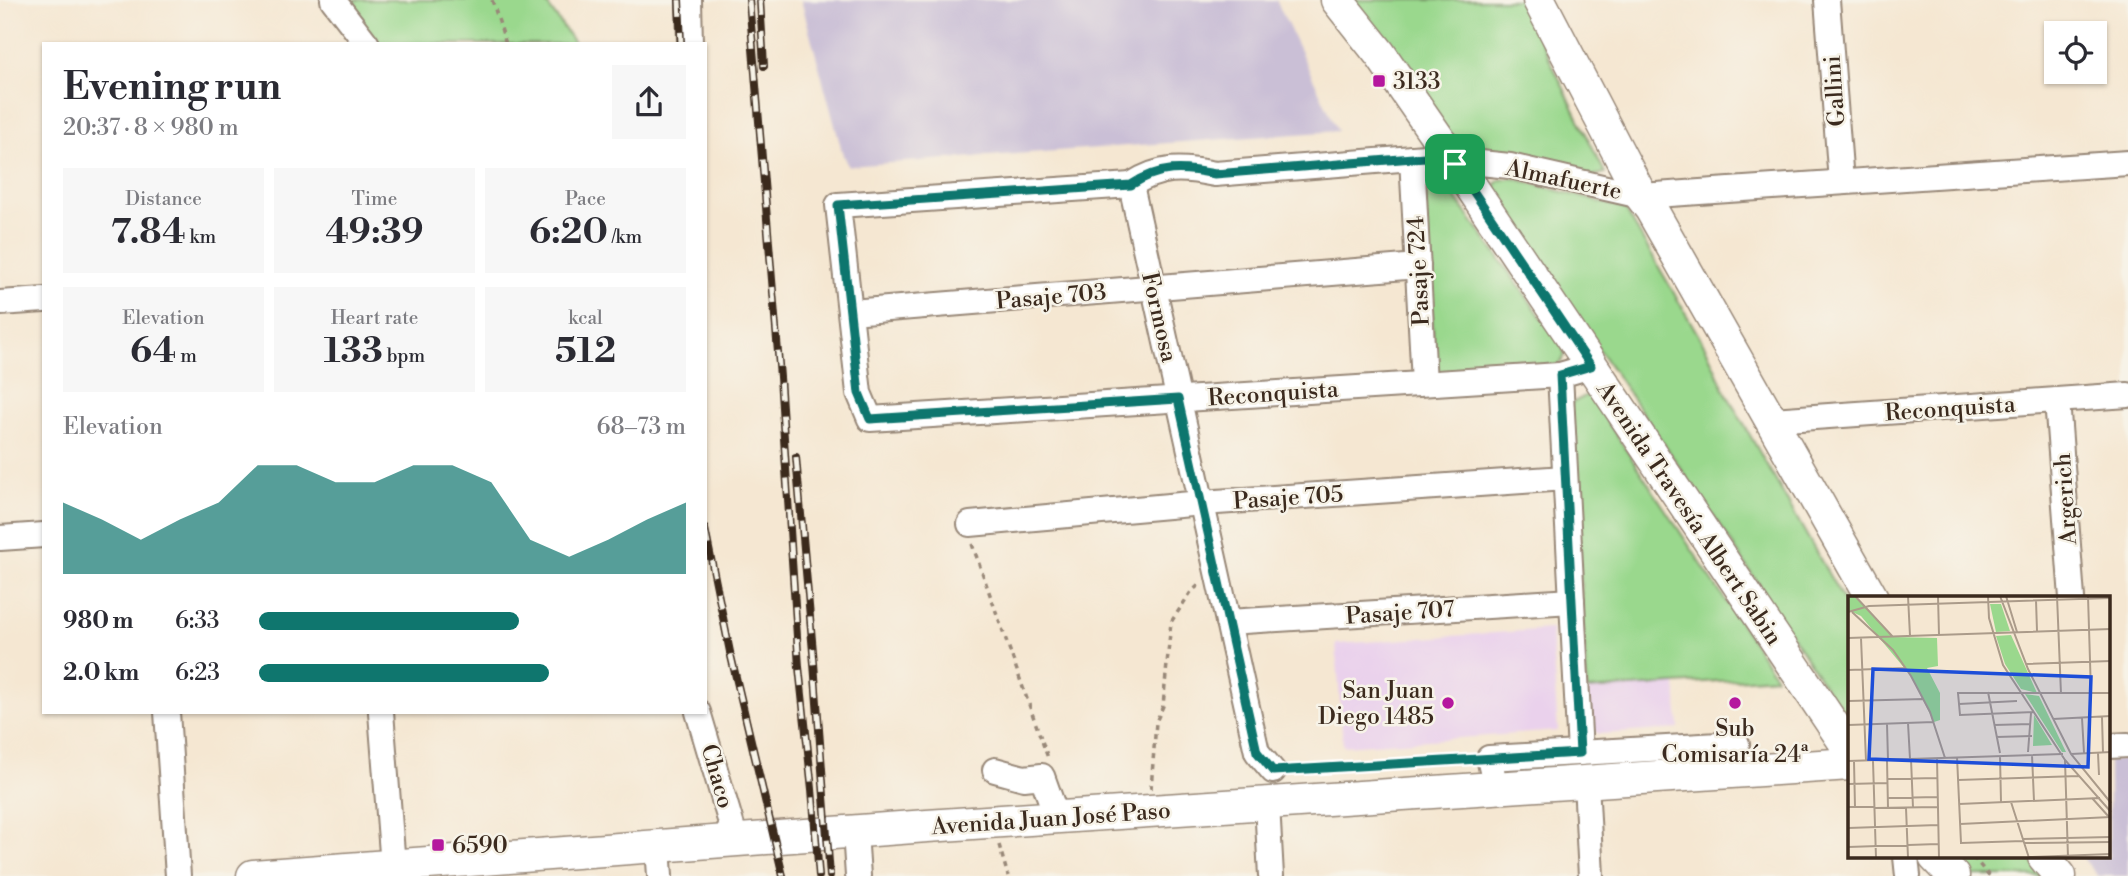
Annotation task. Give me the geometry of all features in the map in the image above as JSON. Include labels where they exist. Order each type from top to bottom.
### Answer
[{"type":"main road","name":"Avenida Travesía Albert Sabin","points":[[1337,0],[1380,54],[1848,747]]},
{"type":"main road","points":[[1539,0],[1641,195],[1871,596]]},
{"type":"main road","name":"Avenida Juan José Paso","points":[[253,876],[659,861],[736,840],[1267,804],[1492,773],[1583,767],[1848,764]]},
{"type":"main road","points":[[1936,858],[1953,876]]},
{"type":"main road","points":[[2045,858],[2060,876]]},
{"type":"street","points":[[333,0],[365,42]]},
{"type":"street","points":[[689,0],[690,42]]},
{"type":"street","name":"Gallini","points":[[1827,0],[1842,182]]},
{"type":"street","name":"Almafuerte","points":[[851,312],[838,205],[1131,185],[1146,175],[1170,169],[1192,169],[1215,174],[1412,158],[1437,158],[1455,164],[1510,166],[1641,195],[2128,163]]},
{"type":"street","name":"Pasaje 724","points":[[1412,158],[1424,383]]},
{"type":"street","name":"Formosa","points":[[1131,185],[1257,752],[1273,771]]},
{"type":"street","name":"Pasaje 703","points":[[851,312],[1418,266]]},
{"type":"street","points":[[0,303],[42,300]]},
{"type":"street","name":"Reconquista","points":[[851,312],[859,393],[870,419],[1560,375],[1591,366]]},
{"type":"street","points":[[1560,375],[1591,876]]},
{"type":"street","name":"Reconquista","points":[[1772,420],[2128,395]]},
{"type":"street","name":"Argerich","points":[[2057,400],[2072,596]]},
{"type":"street","name":"Pasaje 705","points":[[970,524],[1202,503],[1565,478]]},
{"type":"street","points":[[0,538],[42,536]]},
{"type":"street","name":"Pasaje 707","points":[[1228,622],[1572,601]]},
{"type":"street","points":[[167,714],[178,876]]},
{"type":"street","points":[[381,714],[402,869]]},
{"type":"street","name":"Chaco","points":[[699,714],[736,840]]},
{"type":"street","points":[[1583,767],[1737,744]]},
{"type":"street","points":[[2110,746],[2128,745]]},
{"type":"street","points":[[995,770],[1024,778],[1042,776],[1057,818]]},
{"type":"street","points":[[1267,804],[1271,876]]},
{"type":"street","points":[[855,832],[858,876]]},
{"type":"street","points":[[1906,858],[1908,876]]},
{"type":"path","points":[[492,0],[505,42]]},
{"type":"path","points":[[970,524],[968,534],[1053,772],[1042,776]]},
{"type":"path","points":[[1150,812],[1157,722],[1163,706],[1171,622],[1191,592],[1217,571]]},
{"type":"path","points":[[1273,771],[1492,773]]},
{"type":"path","points":[[993,822],[1008,876]]},
{"type":"path","points":[[1974,858],[1989,876]]},
{"type":"shaded area","points":[[801,0],[1276,0],[1338,131],[848,166]]},
{"type":"shaded area","name":"San Juan Diego 1485","points":[[1551,629],[1558,731],[1343,746],[1336,644]]},
{"type":"shaded area","points":[[1676,684],[1679,729],[1599,734],[1591,728],[1587,690]]},
{"type":"shaded area","points":[[2128,759],[2128,876],[2098,876],[2083,858],[2110,858],[2110,761]]},
{"type":"green space","points":[[333,0],[544,0],[574,42],[365,42]]},
{"type":"green space","points":[[1348,0],[1521,0],[1605,173],[1593,176],[1450,143]]},
{"type":"green space","points":[[1433,166],[1562,346],[1565,355],[1556,365],[1435,372],[1424,169]]},
{"type":"green space","points":[[1513,178],[1625,209],[1707,350],[1725,391],[1848,608],[1848,717],[1490,191],[1500,180]]},
{"type":"green space","points":[[1589,394],[1776,677],[1587,690],[1570,404]]},
{"type":"green space","points":[[1936,858],[2045,858],[2060,876],[1953,876]]},
{"type":"railway","points":[[679,0],[681,42]]},
{"type":"railway","points":[[749,0],[780,377],[799,667],[819,876]]},
{"type":"railway","points":[[760,0],[764,66]]},
{"type":"railway","points":[[796,457],[830,876]]},
{"type":"railway","points":[[707,539],[730,652],[783,876]]},
{"type":"place","name":"3133","points":[[1379,81]]},
{"type":"place","name":"San Juan Diego 1485","points":[[1448,703]]},
{"type":"place","name":"Sub Comisaría 24ª","points":[[1735,703]]},
{"type":"place","name":"6590","points":[[438,845]]},
{"type":"route","points":[[1425,157],[1455,164],[1591,366],[1560,375],[1580,753],[1273,771],[1257,752],[1178,399],[870,419],[859,393],[838,205],[1131,185],[1146,175],[1170,169],[1192,169],[1215,174],[1425,157]]}]
